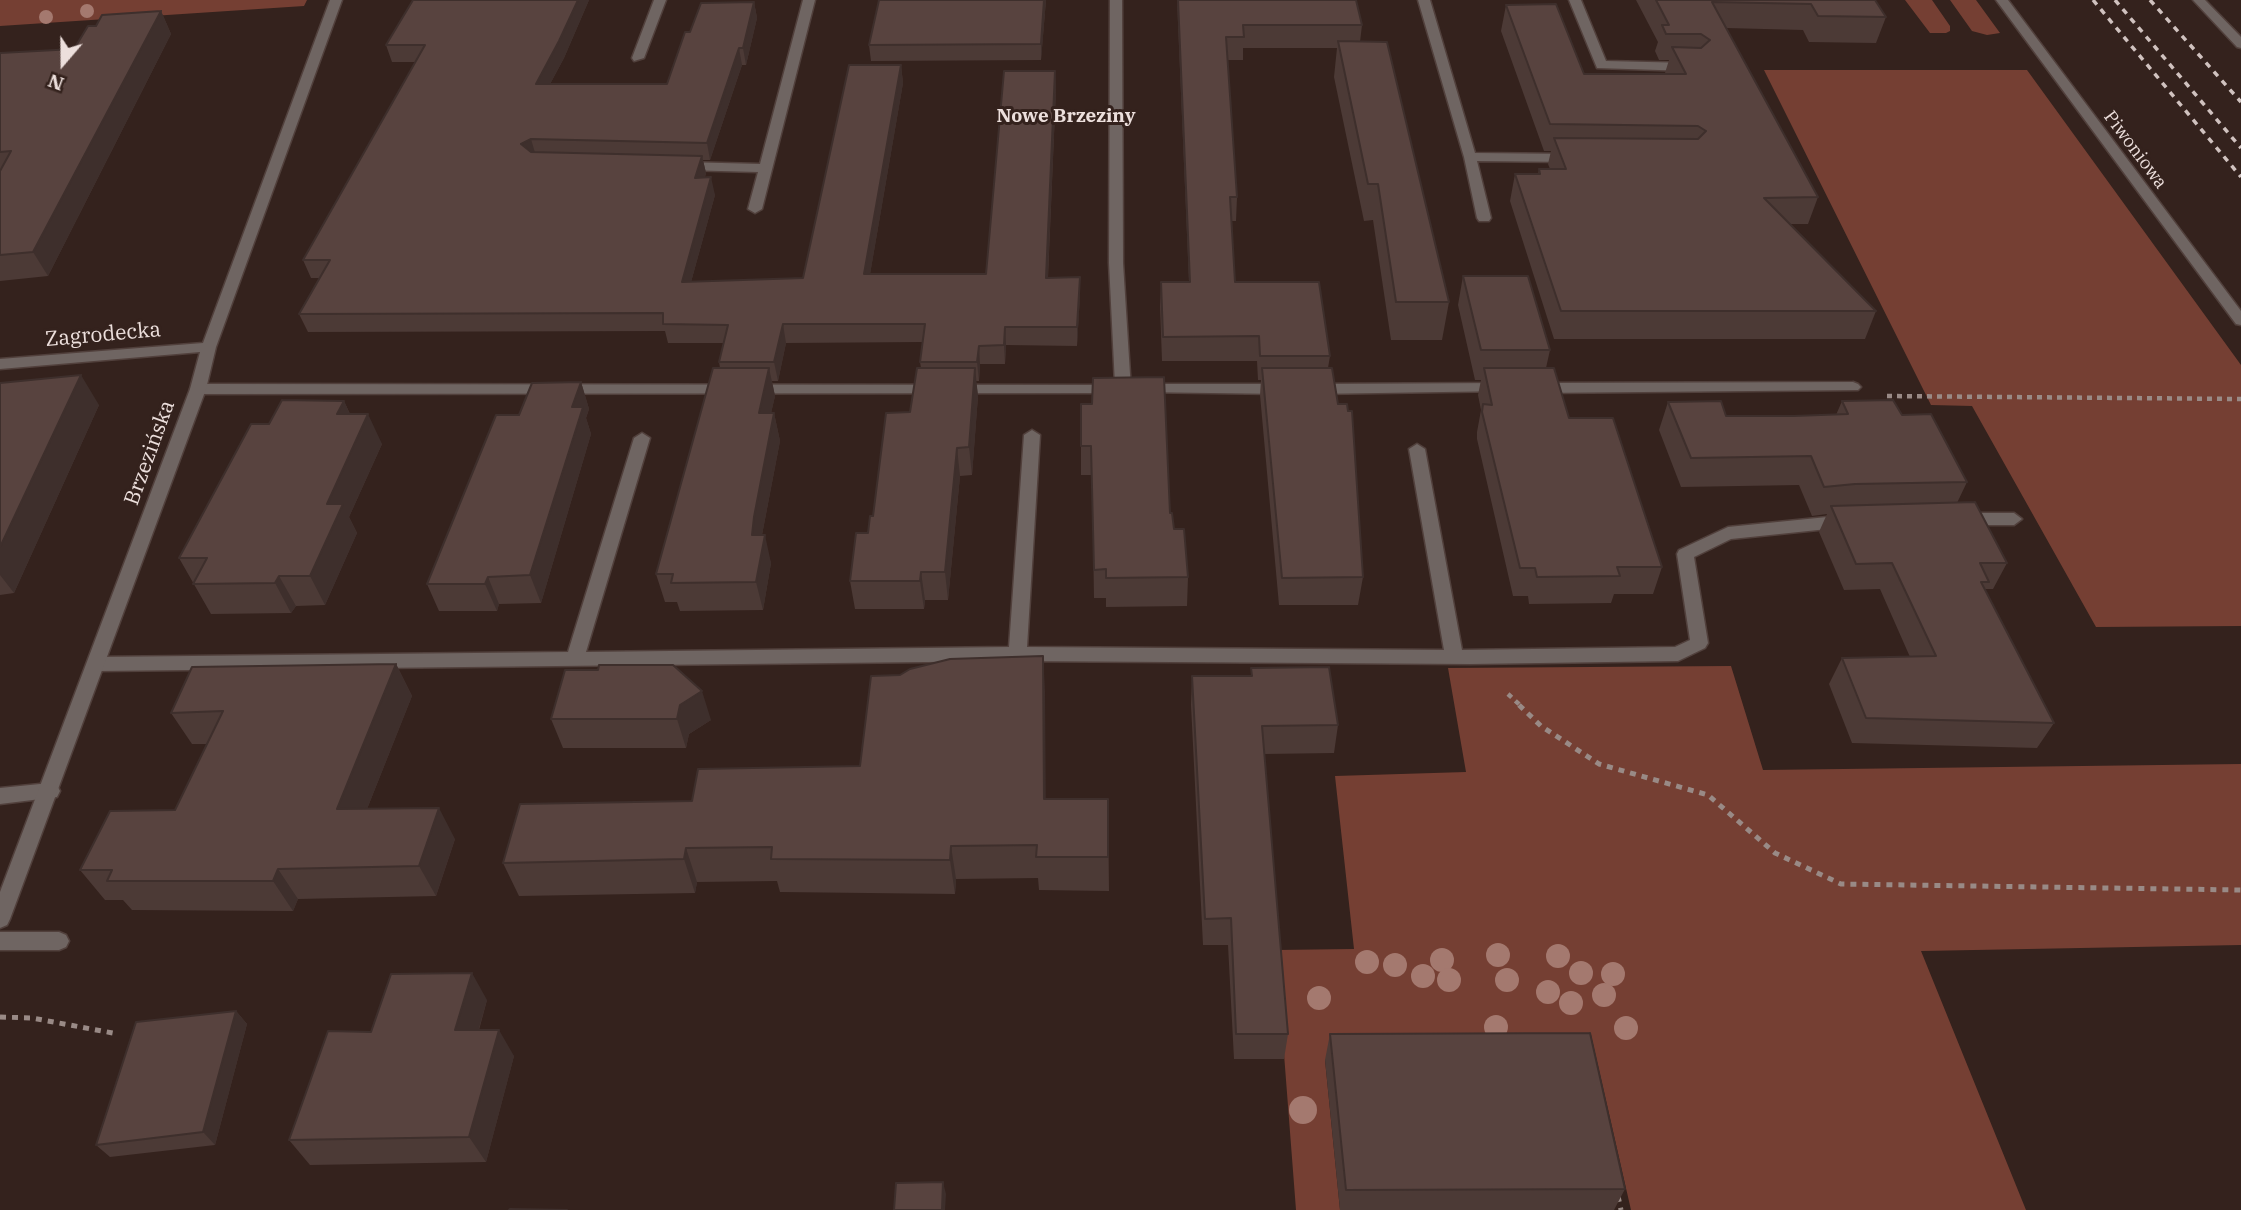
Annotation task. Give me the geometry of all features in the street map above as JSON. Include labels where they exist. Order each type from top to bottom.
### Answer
[{"type":"street","name":"Brzezińska","points":[[0,919],[198,389],[209,347],[336,0]]},
{"type":"street","points":[[638,58],[660,0]]},
{"type":"street","points":[[755,209],[809,0]]},
{"type":"street","points":[[1116,0],[1116,263],[1124,390]]},
{"type":"street","points":[[1424,0],[1485,218]]},
{"type":"street","points":[[1575,0],[1601,65],[1694,66]]},
{"type":"street","name":"Piwoniowa","points":[[2002,0],[2241,321]]},
{"type":"street","points":[[2199,0],[2241,44]]},
{"type":"street","points":[[1470,157],[1580,158]]},
{"type":"street","points":[[671,166],[766,168]]},
{"type":"street","name":"Zagrodecka","points":[[0,364],[209,347]]},
{"type":"street","points":[[198,389],[1124,390],[1853,387]]},
{"type":"street","points":[[1018,654],[1032,435]]},
{"type":"street","points":[[575,660],[642,438]]},
{"type":"street","points":[[1417,449],[1462,656]]},
{"type":"street","points":[[1948,520],[2014,519]]},
{"type":"street","points":[[97,664],[1018,654],[1678,654],[1699,643],[1685,554],[1728,533],[1868,521]]},
{"type":"street","points":[[0,796],[50,791]]},
{"type":"street","points":[[0,941],[59,942]]},
{"type":"path","points":[[1853,387],[1878,396],[2241,398]]},
{"type":"path","points":[[1462,656],[1541,726],[1599,764],[1708,795],[1775,853],[1842,884],[2241,890]]},
{"type":"path","points":[[0,1017],[32,1018],[118,1034]]},
{"type":"path","points":[[1616,1186],[1621,1210]]},
{"type":"shaded area","points":[[0,0],[307,0],[304,6],[0,26]]},
{"type":"shaded area","points":[[1905,0],[1932,0],[1950,26],[1950,31],[1930,33]]},
{"type":"shaded area","points":[[1950,0],[1976,0],[2000,33],[1987,35],[1972,31]]},
{"type":"shaded area","points":[[1764,70],[2027,70],[2241,365],[2241,626],[2096,627],[1972,406],[1931,405]]},
{"type":"shaded area","points":[[1731,666],[1763,770],[2241,764],[2241,945],[1921,951],[2026,1210],[1631,1210],[1591,1035],[1462,1035],[1325,1060],[1340,1210],[1296,1210],[1276,950],[1354,949],[1335,776],[1466,772],[1448,668]]},
{"type":"building","points":[[413,0],[578,0],[536,84],[667,84],[685,32],[690,32],[701,3],[754,2],[743,48],[739,48],[707,143],[531,139],[521,144],[531,152],[702,156],[695,178],[711,177],[682,282],[803,278],[849,65],[901,65],[864,274],[986,274],[1004,71],[1055,71],[1046,278],[1080,277],[1077,327],[1005,327],[1004,345],[979,346],[977,362],[920,362],[925,324],[783,324],[774,362],[719,362],[728,325],[663,324],[663,313],[299,314],[330,260],[303,260],[425,45],[386,45]]},
{"type":"building","points":[[879,0],[1044,0],[1041,44],[869,45]]},
{"type":"building","points":[[1178,0],[1356,0],[1362,25],[1243,25],[1244,37],[1226,37],[1237,197],[1230,197],[1235,282],[1319,282],[1330,356],[1260,356],[1259,336],[1163,337],[1161,282],[1190,282]]},
{"type":"building","points":[[1656,0],[1875,0],[1886,17],[1818,16],[1811,4],[1712,2],[1818,197],[1764,198],[1876,311],[1561,311],[1515,174],[1540,174],[1539,169],[1566,169],[1554,138],[1698,139],[1706,131],[1698,126],[1550,124],[1506,5],[1556,4],[1584,74],[1686,74],[1672,47],[1701,48],[1710,40],[1701,34],[1666,34],[1662,25],[1669,25]]},
{"type":"building","points":[[161,11],[33,252],[0,255],[0,171],[11,151],[0,152],[0,53],[74,49],[88,26],[96,26],[102,15]]},
{"type":"building","points":[[1338,41],[1387,42],[1449,302],[1396,302],[1378,184],[1368,184]]},
{"type":"building","points":[[1463,276],[1528,276],[1550,350],[1481,350]]},
{"type":"building","points":[[713,368],[769,368],[759,413],[774,413],[752,535],[765,535],[756,582],[671,583],[673,574],[656,574]]},
{"type":"building","points":[[917,368],[975,368],[969,447],[957,448],[945,572],[921,572],[920,581],[850,581],[856,533],[868,533],[870,516],[873,516],[886,413],[910,412]]},
{"type":"building","points":[[1262,368],[1332,368],[1338,404],[1347,404],[1348,411],[1352,411],[1363,577],[1282,578]]},
{"type":"building","points":[[1484,368],[1554,368],[1569,418],[1613,418],[1662,567],[1617,567],[1620,576],[1537,577],[1535,568],[1520,568],[1482,412],[1483,404],[1492,405]]},
{"type":"building","points":[[81,375],[0,547],[0,383]]},
{"type":"building","points":[[1164,377],[1170,513],[1174,529],[1184,529],[1188,577],[1106,578],[1106,569],[1094,570],[1091,446],[1081,446],[1081,404],[1092,404],[1093,378]]},
{"type":"building","points":[[581,382],[572,407],[583,407],[530,575],[488,577],[485,584],[427,584],[496,415],[519,415],[532,383]]},
{"type":"building","points":[[282,400],[344,401],[337,414],[368,414],[327,504],[343,504],[310,576],[279,576],[275,583],[193,584],[207,558],[179,558],[251,424],[269,424]]},
{"type":"building","points":[[1893,400],[1902,415],[1931,414],[1967,482],[1824,487],[1811,456],[1691,458],[1668,402],[1721,401],[1726,416],[1793,416],[1848,414],[1842,401]]},
{"type":"building","points":[[1975,502],[2007,563],[1980,563],[1989,582],[1981,582],[2054,723],[1866,718],[1842,658],[1936,656],[1892,563],[1856,564],[1831,506]]},
{"type":"building","points":[[1043,656],[1044,799],[1108,799],[1108,857],[1036,857],[1037,845],[951,846],[950,860],[771,859],[772,847],[686,848],[684,859],[503,863],[520,804],[692,801],[698,769],[860,766],[871,676],[900,675],[910,669],[950,659]]},
{"type":"building","points":[[396,664],[337,809],[439,808],[419,866],[278,869],[273,881],[107,881],[112,870],[80,870],[110,811],[175,810],[223,711],[171,713],[192,667]]},
{"type":"building","points":[[599,665],[673,665],[702,691],[680,705],[677,719],[551,719],[565,670],[598,670]]},
{"type":"building","points":[[1329,667],[1338,725],[1262,726],[1288,1034],[1236,1034],[1231,918],[1205,919],[1192,676],[1252,676],[1251,668]]},
{"type":"building","points":[[472,973],[455,1030],[499,1030],[469,1137],[289,1140],[328,1031],[371,1032],[391,974]]},
{"type":"building","points":[[236,1011],[203,1132],[96,1145],[136,1022]]},
{"type":"building","points":[[1590,1033],[1625,1189],[1346,1190],[1330,1034]]},
{"type":"building","points":[[943,1182],[942,1210],[894,1210],[896,1183]]},
{"type":"railway","points":[[2093,0],[2241,177]]},
{"type":"railway","points":[[2115,0],[2241,148]]},
{"type":"railway","points":[[2150,0],[2241,102]]},
{"type":"district","name":"Nowe Brzeziny","points":[[1066,117]]}]
